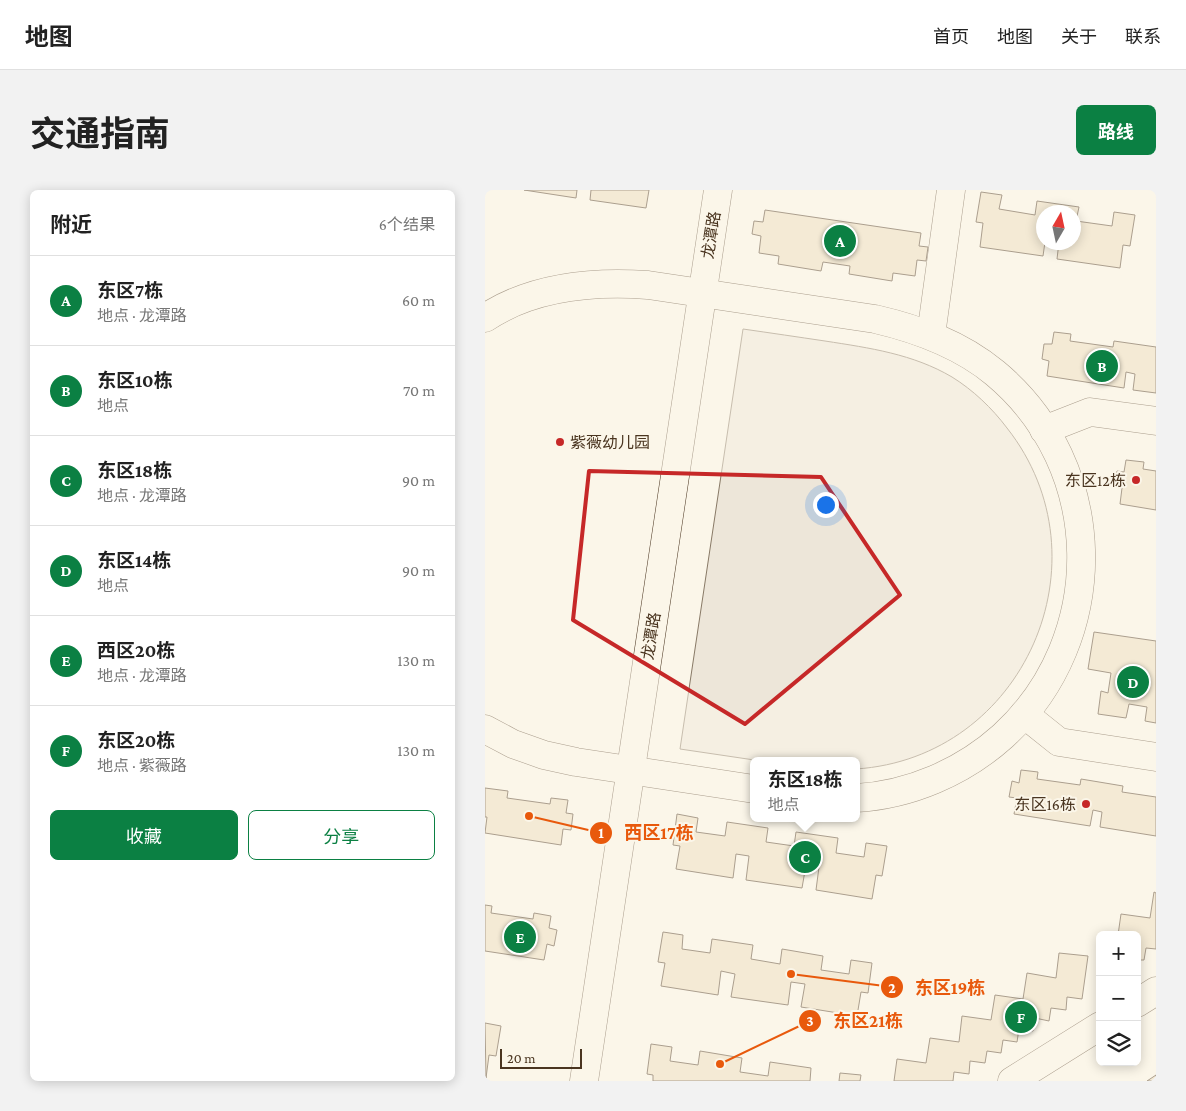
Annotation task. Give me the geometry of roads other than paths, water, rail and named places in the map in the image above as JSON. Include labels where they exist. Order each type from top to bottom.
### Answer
[{"type":"street","name":"龙潭路","points":[[584,1081],[718,190]]},
{"type":"street","points":[[931,336],[951,190]]},
{"type":"street","points":[[485,318],[518,301],[549,291],[582,284],[615,282],[703,293],[875,319],[907,326],[968,353],[995,373],[1019,396],[1045,430],[1056,450],[1069,480],[1078,512],[1081,578],[1076,610],[1067,642],[1054,672],[1036,700],[1015,725],[990,747],[955,770],[933,781],[902,791],[860,798]]},
{"type":"street","points":[[1045,430],[1090,412],[1156,421]]},
{"type":"street","points":[[1024,714],[1059,742],[1156,757]]},
{"type":"street","points":[[485,729],[513,744],[544,755],[576,762],[750,788]]},
{"type":"street","points":[[1141,1000],[1156,991]]},
{"type":"street","points":[[1012,1081],[1096,1028]]},
{"type":"place","name":"东区7栋","points":[[840,241]]},
{"type":"place","name":"东区10栋","points":[[1102,366]]},
{"type":"place","name":"紫薇幼儿园","points":[[560,442]]},
{"type":"place","name":"东区12栋","points":[[1136,480]]},
{"type":"place","name":"东区14栋","points":[[1133,682]]},
{"type":"place","name":"东区16栋","points":[[1086,804]]},
{"type":"place","name":"西区17栋","points":[[529,816]]},
{"type":"place","name":"东区18栋","points":[[805,857]]},
{"type":"place","name":"西区20栋","points":[[520,937]]},
{"type":"place","name":"东区19栋","points":[[791,974]]},
{"type":"place","name":"东区20栋","points":[[1021,1017]]},
{"type":"place","name":"东区21栋","points":[[720,1064]]}]
